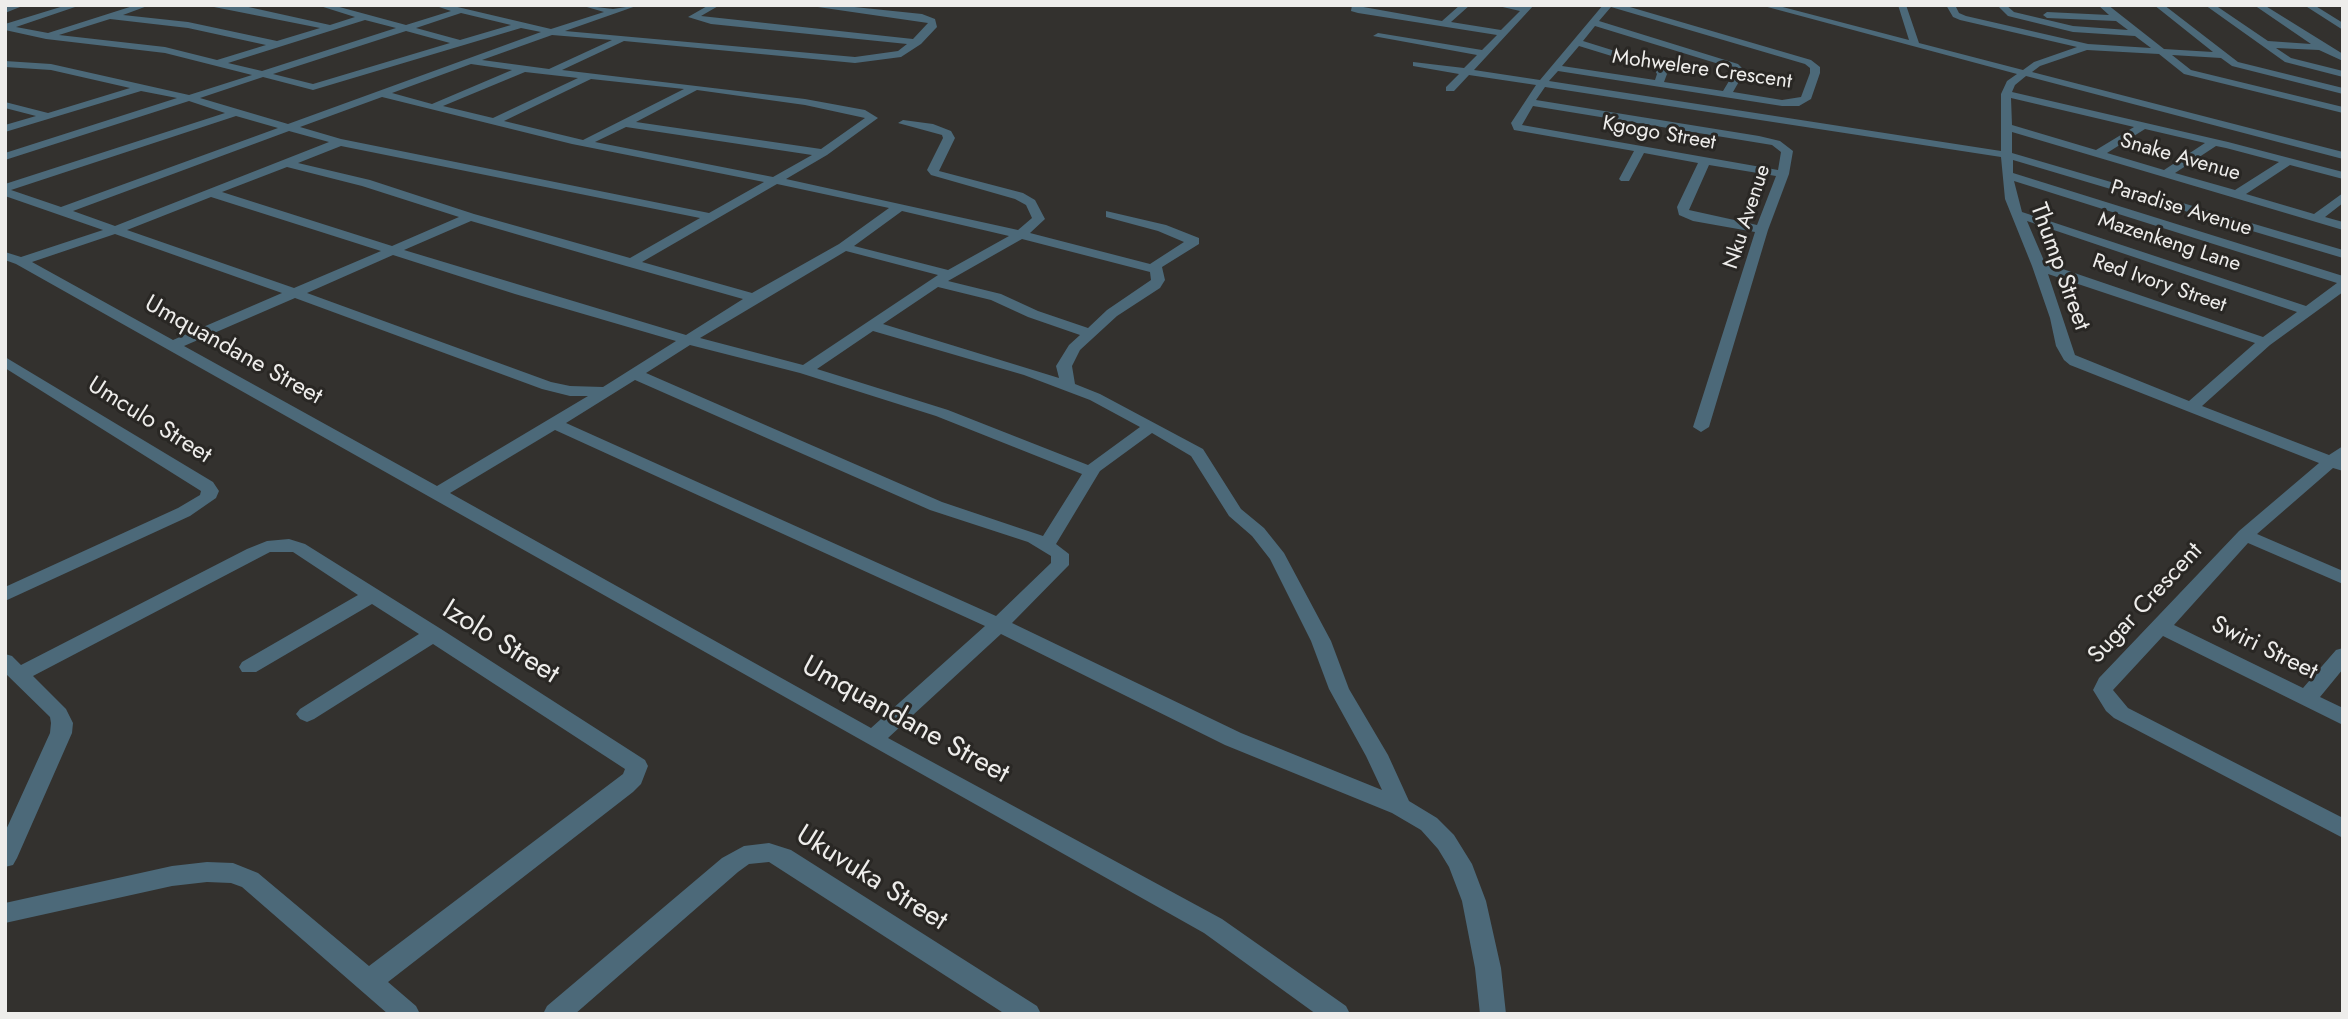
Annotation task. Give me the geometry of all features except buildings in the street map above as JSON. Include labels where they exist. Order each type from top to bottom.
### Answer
[{"type":"street","points":[[5,10],[20,5]]},
{"type":"street","points":[[5,27],[77,5]]},
{"type":"street","points":[[46,36],[146,5]]},
{"type":"street","points":[[208,5],[244,9],[330,28]]},
{"type":"street","points":[[321,5],[461,43]]},
{"type":"street","points":[[437,5],[551,32],[859,60],[896,56],[933,29],[932,21],[916,17],[808,5]]},
{"type":"street","points":[[584,5],[614,12]]},
{"type":"street","points":[[61,211],[551,32],[635,5]]},
{"type":"street","points":[[716,5],[691,18],[918,42]]},
{"type":"street","points":[[863,11],[881,5]]},
{"type":"street","points":[[1398,16],[1411,5]]},
{"type":"street","points":[[1443,24],[1466,5]]},
{"type":"street","points":[[1498,5],[1528,7]]},
{"type":"street","points":[[1530,102],[1592,22],[1610,5]]},
{"type":"street","name":"Mohwelere Crescent","points":[[1555,68],[1782,103],[1804,102],[1815,67],[1802,58],[1610,5]]},
{"type":"street","points":[[1764,5],[2343,156]]},
{"type":"street","points":[[1902,5],[1915,45]]},
{"type":"street","points":[[1950,5],[1954,13],[1963,18],[2086,47],[2221,55]]},
{"type":"street","points":[[2001,5],[2011,14],[2079,30],[2139,33]]},
{"type":"street","points":[[2102,5],[2188,72],[2343,110]]},
{"type":"street","points":[[2158,5],[2221,55],[2248,69],[2343,91]]},
{"type":"street","points":[[2209,5],[2288,60],[2343,74]]},
{"type":"street","points":[[2258,5],[2343,58]]},
{"type":"street","points":[[2308,5],[2343,27]]},
{"type":"street","points":[[1356,6],[1354,9],[1503,33]]},
{"type":"street","points":[[1450,89],[1528,7]]},
{"type":"street","points":[[5,157],[460,11]]},
{"type":"street","points":[[2030,19],[2046,15],[2120,18]]},
{"type":"street","points":[[2325,15],[2343,16]]},
{"type":"street","points":[[109,16],[187,25],[276,44]]},
{"type":"street","points":[[221,62],[365,17]]},
{"type":"street","points":[[1592,22],[1735,66],[1740,71],[1727,93]]},
{"type":"street","points":[[5,27],[46,36],[149,47],[221,62],[308,87],[319,87],[520,25]]},
{"type":"street","points":[[1378,36],[1485,53]]},
{"type":"street","points":[[550,72],[620,40]]},
{"type":"street","points":[[1577,42],[1657,67],[1662,74],[1658,83]]},
{"type":"street","points":[[2263,44],[2343,49]]},
{"type":"street","points":[[2086,47],[2040,62],[2011,83],[2006,94],[2214,142],[2343,176]]},
{"type":"street","points":[[471,62],[695,87],[806,102],[872,116],[873,120],[777,181],[631,263]]},
{"type":"street","points":[[5,64],[51,67],[190,98],[340,142],[711,217]]},
{"type":"street","points":[[1416,64],[2008,155],[2343,254]]},
{"type":"street","points":[[433,107],[524,69]]},
{"type":"street","points":[[494,122],[587,76]]},
{"type":"street","points":[[585,144],[695,87]]},
{"type":"street","points":[[5,129],[141,88]]},
{"type":"street","points":[[382,94],[585,144],[777,181],[1020,234],[1153,269],[1158,278],[1155,285],[1112,313],[1074,348],[1064,366],[1068,386]]},
{"type":"street","name":"Thump Street","points":[[2006,94],[2007,175],[2011,199],[2039,266],[2069,357],[2090,370],[2339,460]]},
{"type":"street","name":"Kgogo Street","points":[[1530,102],[1516,123],[1518,128],[1528,132],[1783,174]]},
{"type":"street","name":"Nku Avenue","points":[[1530,102],[1768,141],[1787,151],[1783,174],[1762,230],[1702,427]]},
{"type":"street","points":[[5,105],[48,116]]},
{"type":"street","points":[[5,190],[236,113]]},
{"type":"street","points":[[805,370],[873,327],[936,282],[1020,234],[1039,219],[1039,214],[1027,200],[935,173],[933,170],[949,138],[947,133],[933,127],[903,123]]},
{"type":"street","points":[[625,124],[822,153]]},
{"type":"street","points":[[2097,154],[2143,126]]},
{"type":"street","name":"Snake Avenue","points":[[2006,127],[2343,226]]},
{"type":"street","points":[[21,261],[116,230],[340,142]]},
{"type":"street","points":[[2165,174],[2214,142]]},
{"type":"street","points":[[1625,179],[1640,150]]},
{"type":"street","points":[[1705,161],[1683,212],[1693,217],[1762,230]]},
{"type":"street","points":[[2236,195],[2287,162]]},
{"type":"street","points":[[285,163],[366,183],[470,217],[754,298]]},
{"type":"street","name":"Paradise Avenue","points":[[2007,175],[2343,280]]},
{"type":"street","points":[[5,190],[547,386],[570,391],[603,391]]},
{"type":"street","points":[[212,193],[391,251],[931,409],[1091,472]]},
{"type":"street","points":[[2316,218],[2343,197]]},
{"type":"street","points":[[435,494],[554,424],[754,298],[844,247],[899,207]]},
{"type":"street","points":[[1110,214],[1162,228],[1194,241],[1153,269]]},
{"type":"street","name":"Mazenkeng Lane","points":[[2017,214],[2308,311]]},
{"type":"street","points":[[171,346],[470,217]]},
{"type":"street","points":[[844,247],[950,274]]},
{"type":"street","name":"Umquandane Street","points":[[5,256],[21,261],[749,667],[873,739],[1213,926],[1337,1014]]},
{"type":"street","name":"Red Ivory Street","points":[[2039,266],[2265,342]]},
{"type":"street","points":[[936,282],[996,297],[1033,314],[1089,333]]},
{"type":"street","points":[[2192,406],[2265,342],[2343,285]]},
{"type":"street","points":[[873,327],[1029,372],[1068,386],[1151,426],[1197,453],[1205,461],[1230,506],[1258,532],[1278,557],[1321,641],[1339,689],[1377,755],[1401,808]]},
{"type":"street","name":"Umculo Street","points":[[5,361],[211,491],[207,498],[184,512],[5,595]]},
{"type":"street","points":[[633,373],[936,506],[1020,532],[1047,544],[1060,554],[1060,565],[999,625],[873,739]]},
{"type":"street","points":[[554,424],[999,625],[1233,738],[1401,808],[1429,824],[1446,842],[1460,864],[1474,901],[1488,968],[1493,1014]]},
{"type":"street","points":[[1047,544],[1091,472],[1151,426]]},
{"type":"street","name":"Sugar Crescent","points":[[2339,460],[2245,535],[2106,683],[2103,690],[2113,706],[2343,829]]},
{"type":"street","points":[[2245,535],[2343,578]]},
{"type":"street","name":"Izolo Street","points":[[13,667],[267,547],[289,545],[299,548],[633,761],[637,766],[636,771],[625,786],[369,982]]},
{"type":"street","points":[[248,667],[372,595]]},
{"type":"street","name":"Swiri Street","points":[[2161,627],[2343,717]]},
{"type":"street","points":[[307,715],[433,634]]},
{"type":"street","points":[[2306,699],[2343,655]]},
{"type":"street","points":[[5,858],[61,733],[62,723],[59,714],[13,667]]},
{"type":"street","name":"Ukuvuka Street","points":[[556,1014],[730,865],[744,855],[769,852],[783,857],[1028,1014]]},
{"type":"street","points":[[5,913],[172,876],[207,872],[233,873],[250,880],[407,1014]]}]
